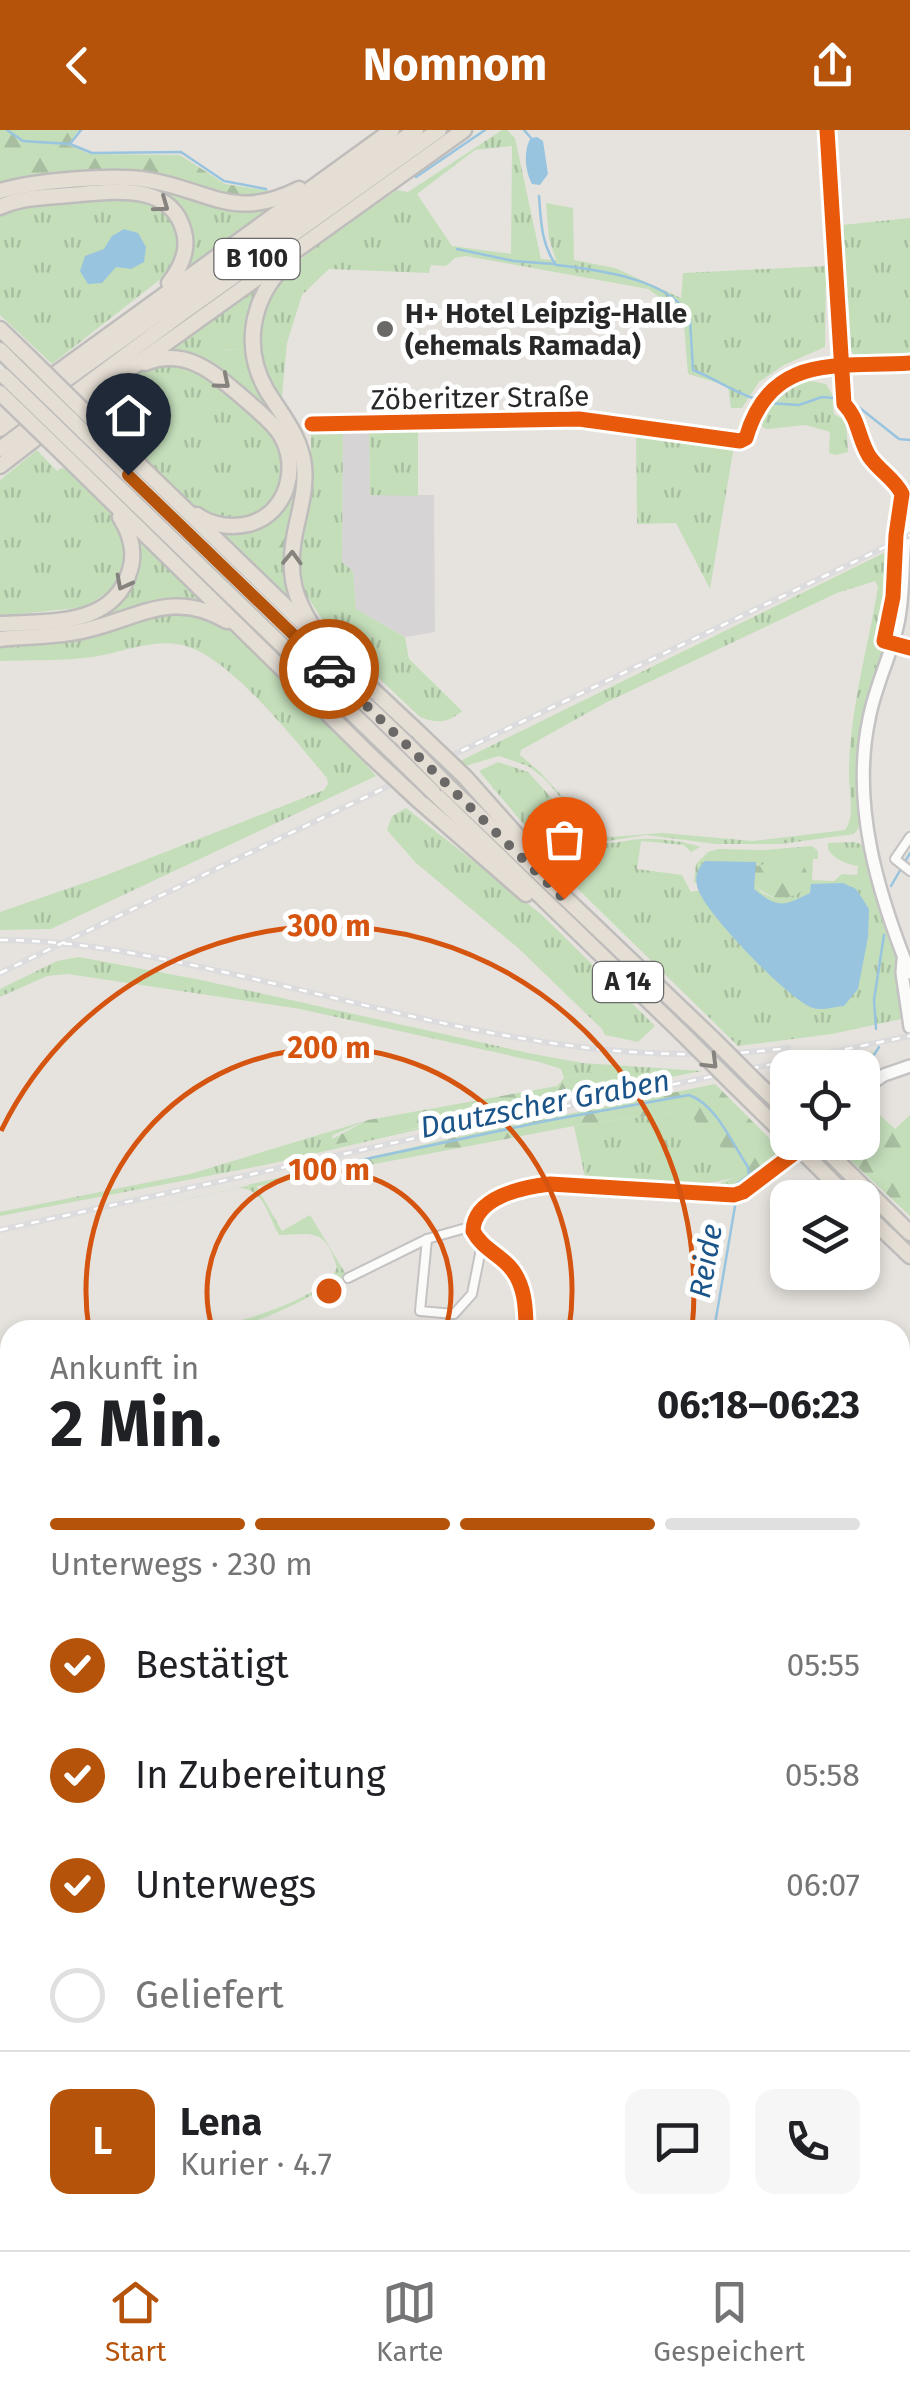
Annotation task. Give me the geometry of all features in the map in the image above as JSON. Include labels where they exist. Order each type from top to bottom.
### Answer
[{"type":"highway","points":[[0,414],[392,130]]},
{"type":"highway","name":"B 100","points":[[0,429],[416,130]]},
{"type":"highway","name":"B 100","points":[[0,449],[439,130]]},
{"type":"highway","points":[[0,466],[105,386],[464,130]]},
{"type":"highway","points":[[0,191],[38,184],[135,178],[223,203],[253,204],[288,194],[340,168]]},
{"type":"highway","points":[[0,207],[30,198],[120,191],[146,194],[168,206],[184,231],[182,261],[172,280],[136,313]]},
{"type":"highway","points":[[318,233],[269,284],[258,305],[252,333],[262,382],[296,436],[303,457],[304,483],[290,568],[299,607],[326,646]]},
{"type":"highway","name":"A 14","points":[[2,336],[12,368],[389,749],[440,788],[770,1095]]},
{"type":"highway","points":[[0,393],[79,438],[204,520],[226,526],[252,523],[273,510],[286,490],[291,468],[278,432],[216,375],[189,360],[170,358],[150,361],[105,386]]},
{"type":"highway","points":[[0,624],[78,618],[100,610],[114,599],[129,574],[132,550],[126,526],[106,495],[79,438],[12,368]]},
{"type":"highway","name":"A 14","points":[[79,438],[404,742],[440,788],[569,925],[770,1120]]},
{"type":"highway","points":[[106,495],[372,758],[498,872],[569,925]]},
{"type":"highway","points":[[178,502],[464,777],[616,948]]},
{"type":"highway","points":[[0,638],[83,631],[146,610],[182,606],[215,614],[264,649]]},
{"type":"highway","name":"A 14","points":[[817,1160],[834,1180]]},
{"type":"highway","points":[[836,1160],[910,1233]]},
{"type":"highway","points":[[880,1227],[910,1256]]},
{"type":"street","points":[[827,130],[844,404]]},
{"type":"street","name":"Zöberitzer Straße","points":[[312,424],[579,419],[740,441],[746,438],[759,403],[780,382],[801,372],[910,363]]},
{"type":"street","points":[[910,509],[904,538],[900,613],[871,710],[863,775],[870,847],[910,973]]},
{"type":"street","points":[[905,867],[894,859],[910,836]]},
{"type":"street","points":[[905,957],[902,973],[910,1027]]},
{"type":"street","points":[[880,1078],[910,1066]]},
{"type":"street","points":[[525,1320],[520,1283],[509,1266],[482,1244],[473,1226],[475,1218],[493,1201],[526,1187],[550,1184],[734,1195],[791,1160]]},
{"type":"street","points":[[348,1278],[427,1240],[473,1226]]},
{"type":"street","points":[[427,1240],[420,1311],[454,1314],[472,1294],[482,1244]]},
{"type":"shaded area","points":[[343,428],[369,428],[370,495],[434,495],[435,632],[405,637],[356,609],[353,571],[342,562]]},
{"type":"green space","points":[[0,130],[79,130],[68,145],[91,154],[180,155],[225,184],[271,191],[271,195],[229,198],[170,180],[0,186]]},
{"type":"green space","points":[[502,130],[507,130],[515,138],[541,259],[556,260],[549,239],[546,203],[573,208],[574,260],[615,268],[681,298],[683,273],[826,266],[825,347],[784,365],[759,382],[742,408],[731,408],[728,386],[688,374],[683,314],[648,289],[466,256],[455,258],[446,266],[431,265],[429,273],[329,269],[302,295],[287,343],[281,406],[258,356],[258,328],[267,302],[282,279],[326,239],[397,190],[408,192]],"holes":[[[512,146],[511,254],[452,246],[417,194],[475,150]]]},
{"type":"green space","points":[[115,183],[151,185],[230,211],[275,208],[181,274],[190,242],[153,192],[0,202],[0,195],[17,191]]},
{"type":"green space","points":[[135,195],[160,207],[174,222],[178,244],[171,271],[52,364],[0,315],[0,211]]},
{"type":"green space","points":[[910,218],[910,357],[855,357],[848,346],[842,225]]},
{"type":"green space","points":[[273,270],[250,349],[226,350],[203,360],[160,351]]},
{"type":"green space","points":[[250,349],[269,406],[260,407],[203,360],[206,354]]},
{"type":"green space","points":[[177,362],[240,400],[277,442],[285,460],[277,494],[270,504],[249,518],[223,519],[197,510],[156,474],[92,403],[150,366]]},
{"type":"green space","points":[[806,380],[826,384],[832,394],[834,414],[846,421],[848,452],[829,453],[830,432],[806,425],[767,429],[759,425],[777,396]]},
{"type":"green space","points":[[311,428],[343,428],[342,562],[353,571],[356,609],[405,637],[409,659],[462,711],[452,718],[437,721],[420,717],[331,633],[305,593],[299,559],[311,474]]},
{"type":"green space","points":[[369,428],[418,428],[418,496],[370,495]]},
{"type":"green space","points":[[636,432],[734,446],[710,589],[676,523],[637,524]]},
{"type":"green space","points":[[82,436],[400,744],[394,747],[77,439]]},
{"type":"green space","points":[[37,450],[57,471],[71,471],[118,518],[127,538],[124,580],[86,607],[0,616],[0,480]]},
{"type":"green space","points":[[294,482],[297,486],[287,530],[291,533],[288,552],[277,557],[270,523]]},
{"type":"green space","points":[[274,513],[288,552],[297,611],[209,526],[222,527]]},
{"type":"green space","points":[[133,530],[207,600],[155,600],[66,629],[0,633],[0,627],[116,603]]},
{"type":"green space","points":[[892,549],[891,598],[881,663],[858,763],[861,825],[854,834],[781,844],[716,844],[646,835],[608,841],[592,835],[545,779],[528,766],[499,756],[465,766],[460,761]],"holes":[[[875,581],[878,587],[853,724],[851,810],[845,830],[753,841],[662,833],[610,837],[596,834],[520,755],[521,750],[607,702],[837,593]]]},
{"type":"green space","points":[[183,609],[230,627],[355,744],[355,752],[376,776],[51,929],[0,930],[0,912],[104,876],[324,790],[328,784],[327,778],[260,701],[220,665],[182,645],[148,645],[81,658],[0,661],[0,642]]},
{"type":"green space","points":[[498,762],[528,772],[593,840],[607,843],[656,839],[700,847],[691,852],[684,845],[641,841],[637,869],[682,875],[691,892],[701,890],[801,999],[803,899],[779,905],[765,902],[752,882],[762,893],[774,898],[753,868],[694,883],[696,864],[708,852],[718,849],[812,846],[818,851],[818,859],[813,859],[812,880],[834,881],[842,874],[857,875],[858,866],[834,856],[828,843],[863,845],[894,950],[906,1018],[832,1034],[738,1046],[578,889],[479,771]]},
{"type":"green space","points":[[406,808],[541,914],[655,1026],[638,1042],[605,1035],[517,947],[416,863],[387,830],[392,816]]},
{"type":"green space","points":[[777,859],[790,859],[804,866],[809,885],[795,895],[780,898],[759,889],[752,882],[753,868]]},
{"type":"green space","points":[[79,957],[533,1054],[583,1063],[702,1071],[573,1096],[615,1080],[587,1072],[564,1078],[561,1069],[539,1062],[300,1009],[68,974],[47,976],[0,997],[0,989],[57,961]]},
{"type":"green space","points":[[587,1072],[613,1075],[615,1081],[573,1096],[337,1144],[332,1139],[368,1120],[557,1086],[564,1078]]},
{"type":"green space","points":[[715,1084],[770,1139],[772,1160],[738,1186],[721,1187],[720,1183],[742,1175],[740,1168],[683,1111],[574,1126],[254,1187],[247,1185]]},
{"type":"green space","points":[[683,1111],[743,1175],[685,1184],[585,1177],[574,1126]]},
{"type":"green space","points":[[880,1115],[895,1129],[910,1115],[910,1216],[880,1188],[880,1180],[872,1180],[850,1160],[880,1160]]},
{"type":"green space","points":[[368,1120],[333,1135],[332,1139],[337,1143],[460,1120],[265,1165],[0,1216],[0,1212],[190,1174]]},
{"type":"green space","points":[[255,1184],[282,1231],[310,1215],[347,1276],[278,1312],[257,1320],[243,1320],[316,1289],[337,1267],[322,1239],[309,1234],[279,1235],[259,1198],[238,1188],[0,1240]]},
{"type":"water","points":[[537,137],[543,141],[548,174],[540,185],[532,184],[526,161],[528,143]]},
{"type":"water","points":[[124,229],[138,233],[146,247],[144,262],[131,269],[116,267],[102,283],[88,284],[80,271],[85,256],[104,249],[112,236]]},
{"type":"water","points":[[705,861],[756,862],[754,889],[775,902],[787,903],[810,893],[811,884],[843,883],[856,889],[869,909],[868,937],[858,989],[844,1006],[813,1008],[786,990],[749,955],[698,889],[697,874]]},
{"type":"waterway","points":[[7,130],[23,141],[70,144],[81,130]]},
{"type":"waterway","points":[[416,177],[485,130]]},
{"type":"waterway","points":[[524,130],[531,138]]},
{"type":"waterway","points":[[70,144],[92,153],[181,152],[224,181],[266,189]]},
{"type":"waterway","points":[[539,196],[545,241],[556,265],[632,279],[668,295],[682,306],[690,320],[693,370],[753,398]]},
{"type":"waterway","points":[[457,249],[514,261],[554,264]]},
{"type":"waterway","points":[[768,403],[799,405],[822,397],[833,398]]},
{"type":"waterway","points":[[851,401],[899,439],[910,440]]},
{"type":"waterway","name":"Reide","points":[[891,886],[910,853]]},
{"type":"waterway","name":"Reide","points":[[876,1029],[874,1000],[884,935]]},
{"type":"waterway","name":"Dautzscher Graben","points":[[309,1171],[689,1095],[716,1116],[748,1167],[749,1175]]},
{"type":"waterway","name":"Reide","points":[[729,1189],[771,1160]]},
{"type":"waterway","name":"Reide","points":[[716,1320],[735,1206],[731,1201]]},
{"type":"railway","points":[[0,973],[910,535]]},
{"type":"railway","points":[[0,940],[61,943],[151,957],[444,1023],[581,1047],[718,1054],[788,1048]]},
{"type":"railway","points":[[0,1230],[470,1126],[910,1036]]},
{"type":"cycle path","points":[[827,130],[844,404],[869,456],[902,494],[893,597],[884,641],[910,648]]},
{"type":"cycle path","points":[[312,424],[579,419],[740,441],[746,438],[757,410],[772,391],[790,378],[833,366],[910,363]]},
{"type":"cycle path","points":[[526,1320],[518,1280],[473,1231],[475,1219],[491,1202],[514,1191],[550,1184],[734,1195],[785,1160]]},
{"type":"way so far","points":[[329,669],[564,899]]},
{"type":"place","name":"H+ Hotel Leipzig-Halle (ehemals Ramada)","points":[[385,329]]},
{"type":"route","points":[[128,475],[329,669]]}]
